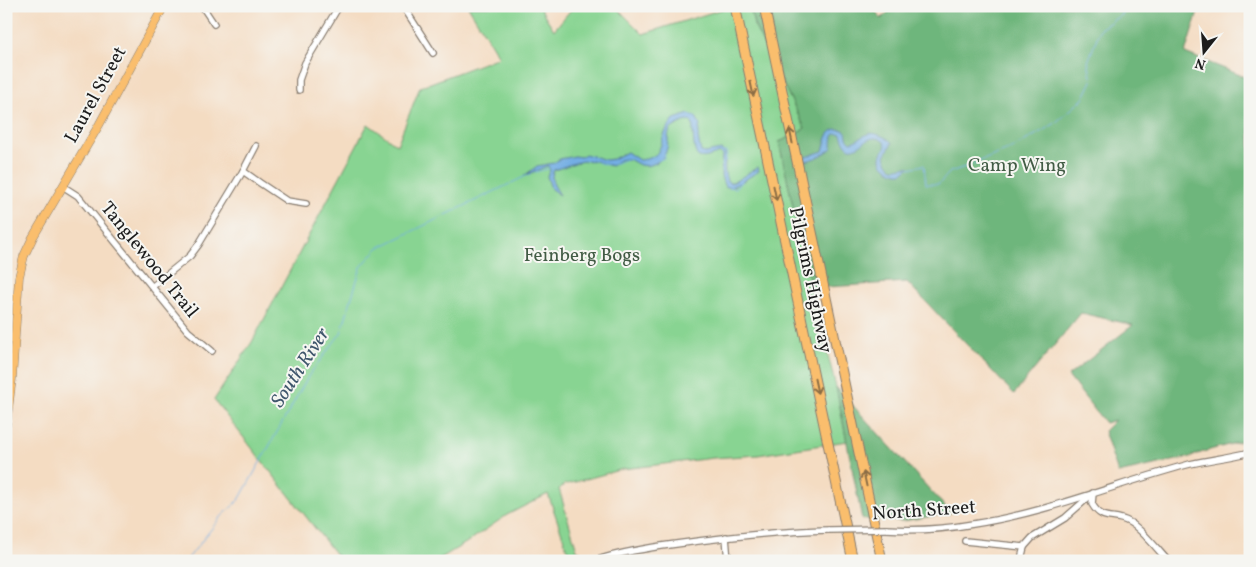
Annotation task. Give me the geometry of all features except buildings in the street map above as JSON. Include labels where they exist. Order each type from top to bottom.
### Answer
[{"type":"highway","name":"Pilgrims Highway","points":[[734,6],[853,561]]},
{"type":"highway","name":"Pilgrims Highway","points":[[764,6],[882,561]]},
{"type":"main road","name":"Laurel Street","points":[[6,425],[20,267],[29,245],[64,187],[164,6]]},
{"type":"street","points":[[202,6],[214,24]]},
{"type":"street","points":[[299,90],[298,80],[305,63],[339,6]]},
{"type":"street","points":[[403,6],[433,53]]},
{"type":"street","points":[[152,286],[190,256],[199,244],[256,146]]},
{"type":"street","points":[[243,171],[287,201],[306,204]]},
{"type":"street","name":"Tanglewood Trail","points":[[64,187],[78,196],[188,331],[212,351]]},
{"type":"street","name":"North Street","points":[[594,561],[642,549],[726,537],[829,530],[932,529],[974,524],[1019,515],[1191,464],[1229,458],[1250,452]]},
{"type":"street","points":[[1023,561],[1024,547],[1032,538],[1065,518],[1093,493]]},
{"type":"street","points":[[1093,493],[1092,504],[1097,511],[1104,516],[1129,522],[1168,561]]},
{"type":"street","points":[[726,537],[728,561]]},
{"type":"street","points":[[965,541],[1024,547]]},
{"type":"green space","name":"Feinberg Bogs","points":[[468,6],[539,6],[554,30],[574,6],[615,6],[643,34],[732,6],[750,6],[754,25],[805,128],[779,142],[847,441],[758,455],[713,458],[623,469],[564,485],[559,489],[577,550],[583,553],[567,558],[569,554],[548,494],[507,515],[436,561],[341,561],[214,400],[252,342],[368,124],[397,145],[420,87],[499,57]]},
{"type":"green space","name":"Camp Wing","points":[[750,6],[872,6],[881,19],[894,6],[1200,6],[1185,53],[1250,79],[1250,439],[1190,457],[1118,473],[1104,431],[1115,420],[1105,423],[1068,376],[1133,325],[1081,313],[1014,394],[907,282],[811,288],[779,142],[805,128],[754,25]]},
{"type":"green space","points":[[836,387],[951,513],[903,521],[862,519]]},
{"type":"water","points":[[689,114],[696,117],[700,124],[698,138],[701,152],[721,150],[725,153],[725,172],[729,183],[734,182],[758,167],[759,171],[734,186],[725,186],[721,176],[722,154],[719,153],[704,158],[697,155],[694,146],[692,122],[689,121],[670,129],[664,156],[651,165],[644,166],[625,159],[618,161],[612,166],[597,161],[579,162],[569,165],[554,170],[553,173],[553,183],[560,195],[551,189],[547,176],[550,170],[549,167],[547,166],[524,176],[537,166],[554,163],[559,159],[574,156],[581,157],[585,154],[606,160],[613,159],[627,152],[639,160],[646,159],[658,152],[666,131],[674,119]]},
{"type":"water","points":[[836,129],[844,130],[851,142],[872,133],[890,140],[892,143],[885,156],[890,166],[893,168],[910,167],[904,172],[897,173],[886,167],[881,161],[886,145],[883,141],[876,138],[870,139],[854,148],[850,148],[845,144],[841,134],[837,133],[832,140],[832,148],[829,151],[802,162],[802,158],[823,151],[828,135]]},
{"type":"waterway","name":"South River","points":[[909,168],[924,165],[926,184],[939,184],[950,172],[1013,148],[1054,124],[1083,99],[1092,81],[1088,62],[1100,29],[1121,15],[1123,6]]},
{"type":"waterway","name":"South River","points":[[723,152],[727,152],[725,162]]},
{"type":"waterway","name":"South River","points":[[659,160],[664,158],[665,155]]},
{"type":"waterway","name":"South River","points":[[614,164],[626,159]]},
{"type":"waterway","name":"South River","points":[[597,162],[607,165]]},
{"type":"waterway","name":"South River","points":[[535,172],[551,168]]},
{"type":"waterway","name":"South River","points":[[186,561],[220,518],[239,500],[309,375],[341,333],[361,267],[378,248],[530,174]]},
{"type":"waterway","name":"South River","points":[[729,187],[735,188],[742,181]]}]
